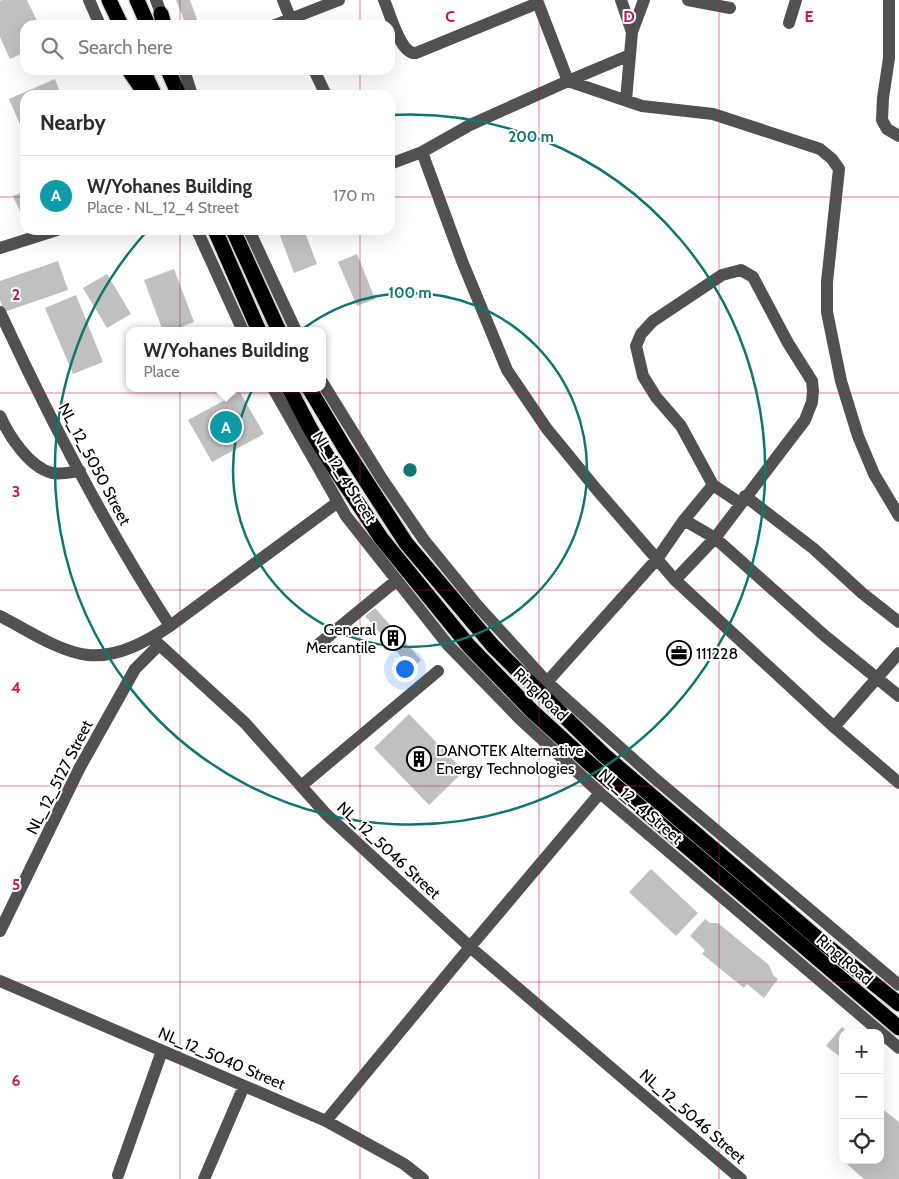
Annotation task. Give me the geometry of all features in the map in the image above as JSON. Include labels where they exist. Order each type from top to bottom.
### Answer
[{"type":"highway","points":[[110,0],[119,20]]},
{"type":"highway","points":[[137,0],[146,20]]},
{"type":"highway","points":[[132,75],[143,90]]},
{"type":"highway","points":[[144,75],[152,90]]},
{"type":"highway","points":[[170,75],[177,90]]},
{"type":"highway","points":[[177,75],[182,90]]},
{"type":"highway","points":[[217,235],[257,327]]},
{"type":"highway","points":[[235,235],[277,327]]},
{"type":"highway","name":"Ring Road","points":[[291,392],[326,453],[381,538],[469,646],[532,711],[590,764],[899,1028]]},
{"type":"highway","name":"Ring Road","points":[[312,392],[344,447],[406,543],[493,646],[604,755],[822,942],[899,1004]]},
{"type":"street","points":[[89,0],[98,20]]},
{"type":"street","points":[[284,0],[291,20]]},
{"type":"street","points":[[296,20],[339,0]]},
{"type":"street","points":[[384,0],[392,20]]},
{"type":"street","points":[[622,0],[632,32]]},
{"type":"street","points":[[626,100],[632,32],[644,0]]},
{"type":"street","points":[[688,0],[730,8]]},
{"type":"street","points":[[789,23],[796,0]]},
{"type":"street","points":[[889,0],[889,58],[882,120],[887,129],[899,136]]},
{"type":"street","points":[[395,27],[402,44],[412,54],[537,2],[568,81]]},
{"type":"street","points":[[395,162],[422,152],[470,125],[630,55]]},
{"type":"street","points":[[126,75],[133,90]]},
{"type":"street","points":[[186,75],[190,90]]},
{"type":"street","points":[[316,75],[324,90]]},
{"type":"street","points":[[568,81],[642,106],[713,114],[820,149],[839,168],[827,282],[827,312],[841,381],[858,436],[874,474],[899,516]]},
{"type":"street","points":[[422,152],[462,261],[507,370],[547,429],[675,580],[834,727],[899,783]]},
{"type":"street","points":[[0,248],[41,235]]},
{"type":"street","points":[[200,235],[241,327]]},
{"type":"street","points":[[251,235],[294,327]]},
{"type":"street","points":[[675,580],[715,538],[743,500],[805,420],[812,402],[814,391],[812,381],[788,343],[753,277],[741,270],[722,275],[653,321],[641,334],[636,346],[643,376],[656,397],[681,426],[713,485],[743,500],[814,549],[862,593],[899,622]]},
{"type":"street","name":"NL_12_5050 Street","points":[[0,312],[34,384],[132,568],[170,626]]},
{"type":"street","points":[[326,388],[382,479],[424,540],[477,605],[547,682],[652,776],[899,985]]},
{"type":"street","name":"NL_12_4 Street","points":[[275,392],[346,516],[448,645],[519,718],[600,793],[899,1048]]},
{"type":"street","points":[[0,416],[9,434],[31,460],[54,474],[80,471]]},
{"type":"street","points":[[547,682],[657,559],[684,520],[713,485]]},
{"type":"street","points":[[0,616],[61,647],[87,655],[105,655],[156,642],[170,626],[338,502]]},
{"type":"street","points":[[684,520],[715,538],[824,636],[899,696]]},
{"type":"street","points":[[319,644],[397,580]]},
{"type":"street","name":"NL_12_5046 Street","points":[[156,642],[245,723],[326,814],[470,947],[741,1179]]},
{"type":"street","name":"NL_12_5127 Street","points":[[0,931],[88,752],[135,669],[156,642]]},
{"type":"street","points":[[834,727],[899,653]]},
{"type":"street","points":[[301,786],[438,671]]},
{"type":"street","points":[[326,1121],[600,793]]},
{"type":"street","name":"NL_12_5040 Street","points":[[0,981],[326,1121],[404,1164],[423,1179]]},
{"type":"street","points":[[118,1175],[162,1051]]},
{"type":"street","points":[[204,1179],[244,1086]]},
{"type":"building","points":[[27,0],[37,20],[20,20],[20,54],[10,59],[0,37],[0,1]]},
{"type":"building","points":[[176,0],[190,0],[197,20],[184,20]]},
{"type":"building","points":[[55,79],[59,90],[30,90]]},
{"type":"building","points":[[20,94],[20,124],[9,99]]},
{"type":"building","points":[[20,193],[20,211],[13,196]]},
{"type":"building","points":[[280,235],[306,235],[317,264],[294,273]]},
{"type":"building","points":[[357,254],[375,299],[357,306],[338,262]]},
{"type":"building","points":[[58,261],[68,290],[4,312],[0,300],[0,281]]},
{"type":"building","points":[[174,269],[194,322],[181,327],[162,327],[144,280]]},
{"type":"building","points":[[107,274],[131,314],[107,328],[83,288]]},
{"type":"building","points":[[76,295],[103,362],[73,374],[45,308]]},
{"type":"building","points":[[240,392],[264,434],[212,462],[188,420]]},
{"type":"building","name":"General Mercantile","points":[[375,608],[421,660],[412,669],[365,616]]},
{"type":"building","name":"DANOTEK Alternative Energy Technologies","points":[[409,714],[464,771],[429,805],[374,748]]},
{"type":"building","points":[[651,869],[698,913],[676,936],[629,892]]},
{"type":"building","points":[[705,919],[710,923],[718,923],[769,965],[773,975],[778,979],[764,998],[747,984],[744,988],[702,954],[705,950],[690,936]]},
{"type":"building","points":[[839,1031],[839,1056],[826,1046]]},
{"type":"building","points":[[884,1110],[899,1122],[899,1179],[864,1179],[847,1164],[884,1164]]},
{"type":"place","name":"W/Yohanes Building","points":[[226,427]]},
{"type":"place","name":"General Mercantile","points":[[393,638]]},
{"type":"place","name":"111228","points":[[679,653]]},
{"type":"place","name":"DANOTEK Alternative Energy Technologies","points":[[419,759]]}]
